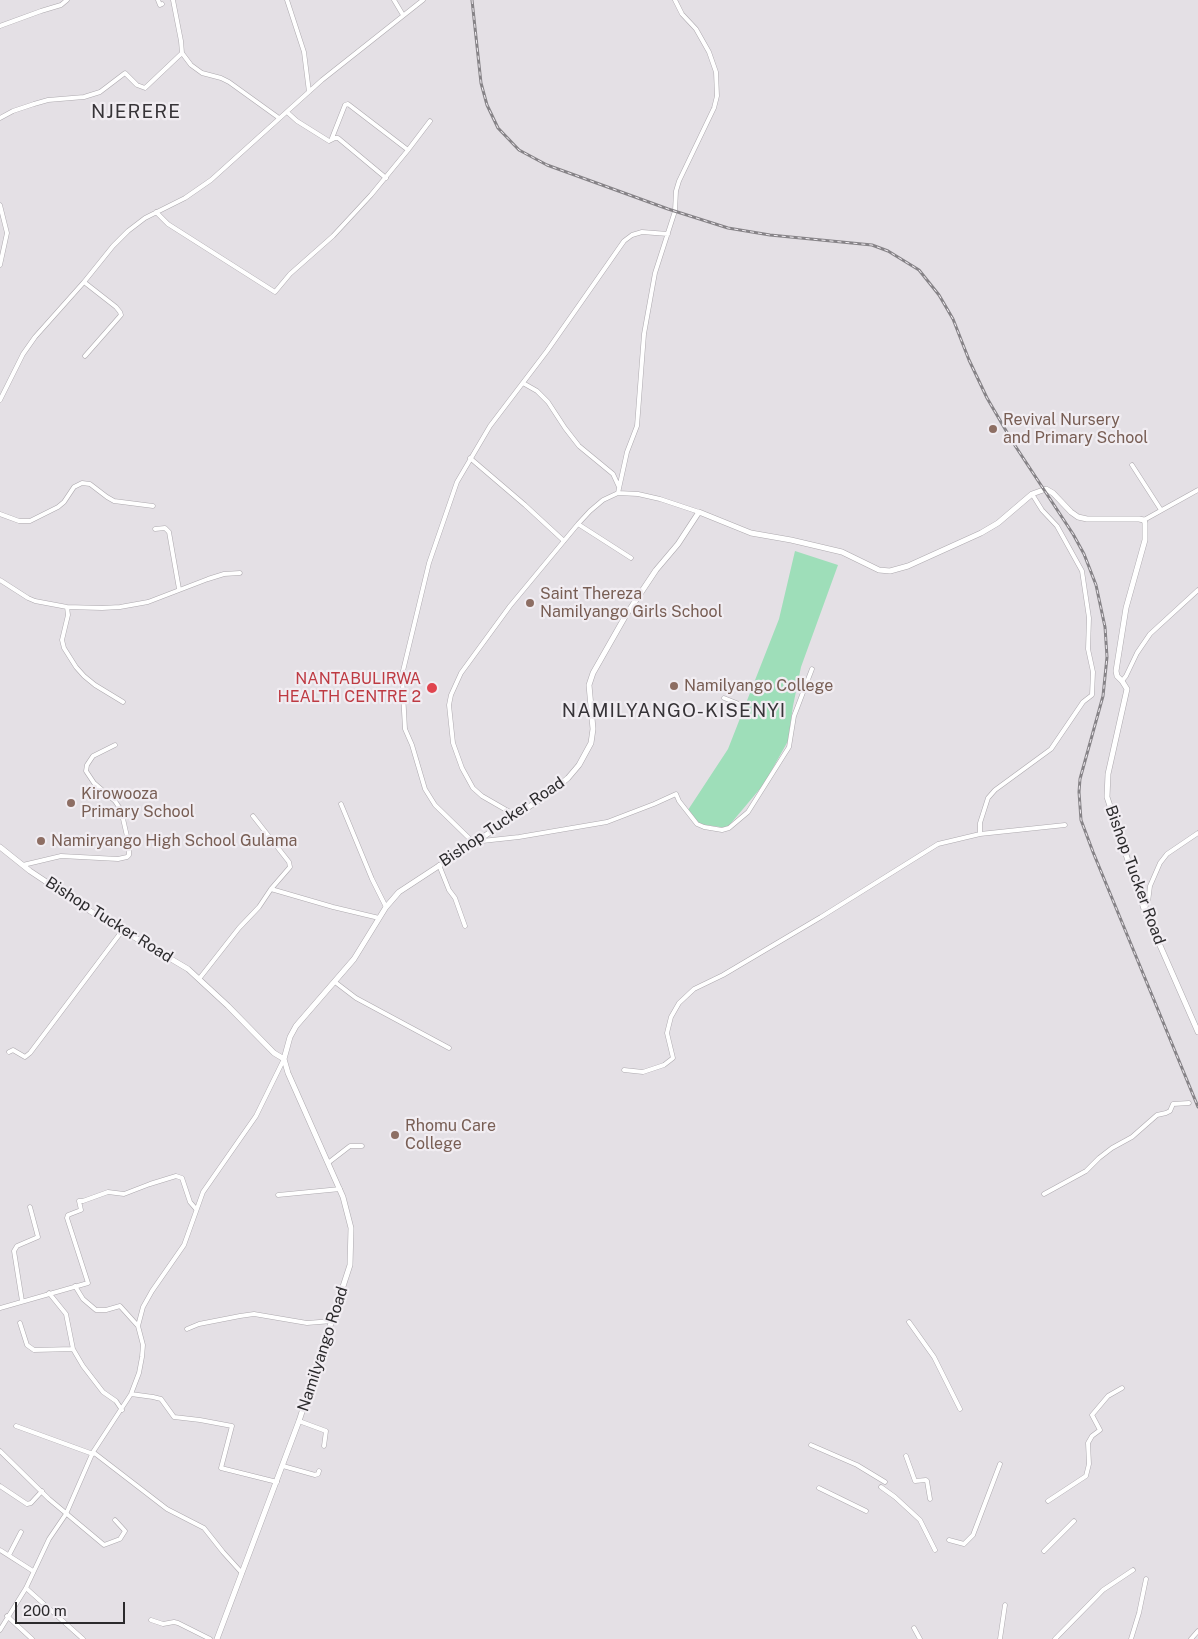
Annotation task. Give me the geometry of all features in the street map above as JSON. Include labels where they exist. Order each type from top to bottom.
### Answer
[{"type":"main road","points":[[699,512],[751,533],[842,552],[884,572],[900,570],[981,533],[998,523],[1032,494],[1044,489],[1048,489],[1071,512],[1082,518],[1144,520]]},
{"type":"main road","name":"Bishop Tucker Road","points":[[0,847],[22,865],[122,931],[178,963],[199,979],[228,1006],[274,1053],[284,1059],[290,1037],[296,1026],[362,948],[386,907],[399,892],[473,842],[519,814],[568,778],[585,755],[590,743],[593,730],[589,693],[593,672],[634,603],[656,570],[678,544],[699,512]]},
{"type":"main road","name":"Bishop Tucker Road","points":[[1144,520],[1145,540],[1126,608],[1116,671],[1116,676],[1122,680],[1126,689],[1109,766],[1107,797],[1144,909],[1198,1032]]},
{"type":"main road","name":"Namilyango Road","points":[[217,1639],[299,1421],[348,1274],[351,1250],[351,1228],[340,1188],[288,1073],[284,1059]]},
{"type":"street","points":[[0,26],[41,10],[61,5],[67,0]]},
{"type":"street","points":[[158,0],[160,5],[162,4]]},
{"type":"street","points":[[173,0],[182,53],[193,67],[202,73],[230,82],[280,118]]},
{"type":"street","points":[[287,0],[304,52],[309,92]]},
{"type":"street","points":[[394,0],[403,16]]},
{"type":"street","points":[[0,400],[28,346],[57,310],[84,282],[123,236],[156,212],[185,198],[211,180],[362,46],[423,0]]},
{"type":"street","points":[[618,492],[627,452],[637,426],[644,334],[655,273],[675,211],[676,191],[679,181],[714,108],[718,89],[716,72],[709,52],[696,29],[682,14],[675,0]]},
{"type":"street","points":[[0,118],[18,109],[48,100],[84,97],[100,92],[124,73],[137,85],[145,88],[182,53]]},
{"type":"street","points":[[332,140],[345,105],[348,104],[408,150]]},
{"type":"street","points":[[287,112],[297,121],[329,141],[335,138],[339,139],[386,178]]},
{"type":"street","points":[[156,212],[168,224],[275,292],[290,274],[333,236],[386,178],[430,121]]},
{"type":"street","points":[[0,205],[7,234],[0,265]]},
{"type":"street","points":[[668,234],[642,232],[628,237],[490,426],[457,482],[429,563],[402,675],[405,729],[426,789],[435,805],[473,842],[519,837],[607,822],[676,794],[678,801],[697,824],[704,828],[722,830],[728,828],[748,812],[789,747],[794,716],[812,669]]},
{"type":"street","points":[[84,282],[116,307],[121,315],[85,356]]},
{"type":"street","points":[[523,383],[537,391],[548,402],[564,428],[579,446],[613,474],[619,487]]},
{"type":"street","points":[[470,458],[525,504],[564,541]]},
{"type":"street","points":[[1132,464],[1161,510]]},
{"type":"street","points":[[0,514],[19,521],[30,521],[58,507],[64,502],[74,487],[82,483],[90,484],[114,501],[153,506]]},
{"type":"street","points":[[1144,520],[1198,490]]},
{"type":"street","points":[[519,814],[499,806],[473,788],[462,768],[453,743],[449,705],[456,682],[466,665],[510,606],[578,524],[603,500],[618,492],[654,497],[699,512]]},
{"type":"street","points":[[980,834],[980,823],[988,798],[995,790],[1052,749],[1083,702],[1092,695],[1093,672],[1088,649],[1089,618],[1082,571],[1057,526],[1042,510],[1032,494]]},
{"type":"street","points":[[578,524],[631,558]]},
{"type":"street","points":[[155,529],[165,528],[169,532],[179,590]]},
{"type":"street","points":[[0,580],[28,598],[67,606],[120,607],[148,602],[217,576],[240,573]]},
{"type":"street","points":[[1122,680],[1150,634],[1198,590]]},
{"type":"street","points":[[67,606],[68,616],[62,640],[64,648],[84,676],[123,702]]},
{"type":"street","points":[[724,698],[739,704]]},
{"type":"street","points":[[22,865],[61,856],[118,859],[127,857],[130,850],[120,810],[115,802],[94,783],[86,771],[93,756],[115,745]]},
{"type":"street","points":[[341,804],[372,879],[386,907]]},
{"type":"street","points":[[199,979],[289,868],[290,864],[253,816]]},
{"type":"street","points":[[624,1070],[643,1072],[664,1065],[673,1058],[668,1033],[671,1017],[679,1003],[694,989],[723,975],[813,922],[938,844],[980,834],[1064,825]]},
{"type":"street","points":[[1144,909],[1148,902],[1150,886],[1160,863],[1167,854],[1198,833]]},
{"type":"street","points":[[439,865],[449,890],[455,898],[465,926]]},
{"type":"street","points":[[271,889],[333,908],[379,918]]},
{"type":"street","points":[[9,1052],[12,1049],[23,1056],[29,1055],[122,931]]},
{"type":"street","points":[[335,982],[356,998],[449,1048]]},
{"type":"street","points":[[138,1326],[143,1307],[152,1291],[184,1245],[196,1209],[209,1183],[256,1116],[284,1059]]},
{"type":"street","points":[[1044,1194],[1086,1171],[1099,1158],[1132,1137],[1157,1115],[1170,1111],[1173,1104],[1189,1103]]},
{"type":"street","points":[[328,1163],[350,1146],[362,1146]]},
{"type":"street","points":[[0,1308],[89,1281],[67,1218],[68,1215],[81,1210],[79,1201],[108,1192],[124,1194],[176,1176],[182,1178],[190,1202],[196,1209]]},
{"type":"street","points":[[278,1195],[340,1188]]},
{"type":"street","points":[[22,1301],[14,1251],[17,1246],[38,1237],[30,1208]]},
{"type":"street","points":[[0,1630],[26,1588],[49,1539],[66,1514],[93,1453],[131,1394],[139,1373],[143,1345],[138,1326],[120,1306],[106,1310],[96,1310],[83,1299],[75,1286]]},
{"type":"street","points":[[49,1293],[66,1314],[73,1349],[91,1378],[103,1392],[116,1400],[122,1410]]},
{"type":"street","points":[[187,1330],[199,1324],[254,1314],[307,1323],[332,1321]]},
{"type":"street","points":[[909,1322],[934,1357],[960,1409]]},
{"type":"street","points":[[20,1323],[27,1345],[34,1350],[73,1349]]},
{"type":"street","points":[[1048,1501],[1086,1476],[1089,1464],[1088,1443],[1092,1436],[1100,1430],[1092,1415],[1108,1396],[1122,1388]]},
{"type":"street","points":[[131,1394],[161,1399],[174,1417],[232,1426],[221,1468],[277,1482]]},
{"type":"street","points":[[299,1421],[326,1431],[324,1446]]},
{"type":"street","points":[[16,1426],[93,1453],[167,1509],[204,1528],[242,1572]]},
{"type":"street","points":[[811,1446],[850,1462],[884,1482]]},
{"type":"street","points":[[0,1452],[66,1514],[104,1545],[120,1539],[125,1531],[115,1520]]},
{"type":"street","points":[[906,1456],[916,1481],[927,1480],[930,1500]]},
{"type":"street","points":[[949,1540],[964,1544],[973,1535],[1000,1464]]},
{"type":"street","points":[[283,1466],[315,1475],[319,1471]]},
{"type":"street","points":[[0,1486],[27,1504],[31,1503],[42,1491]]},
{"type":"street","points":[[881,1487],[920,1520],[935,1550]]},
{"type":"street","points":[[819,1488],[866,1511]]},
{"type":"street","points":[[1044,1551],[1074,1521]]},
{"type":"street","points":[[9,1555],[21,1532]]},
{"type":"street","points":[[0,1550],[33,1571]]},
{"type":"street","points":[[1055,1639],[1102,1590],[1133,1570]]},
{"type":"street","points":[[1131,1639],[1140,1613],[1146,1579]]},
{"type":"street","points":[[26,1588],[83,1639]]},
{"type":"street","points":[[1000,1639],[1005,1605]]},
{"type":"street","points":[[7,1616],[32,1639]]},
{"type":"street","points":[[151,1620],[163,1624],[178,1623],[210,1639]]},
{"type":"street","points":[[914,1628],[920,1639]]},
{"type":"street","points":[[1191,1639],[1198,1631]]},
{"type":"green space","points":[[795,551],[838,565],[801,667],[788,741],[764,784],[727,828],[699,824],[688,810],[728,749],[779,619]]},
{"type":"railway","points":[[472,0],[481,83],[487,105],[498,128],[519,150],[547,165],[668,209],[728,228],[770,235],[872,245],[888,251],[919,270],[939,295],[953,319],[969,360],[987,398],[1012,441],[1073,534],[1084,554],[1096,585],[1105,627],[1107,657],[1103,696],[1080,779],[1081,820],[1198,1107]]},
{"type":"place","name":"Revival Nursery and Primary School","points":[[993,429]]},
{"type":"place","name":"Saint Thereza Namilyango Girls School","points":[[530,603]]},
{"type":"place","name":"Namilyango College","points":[[674,686]]},
{"type":"place","name":"NANTABULIRWA HEALTH CENTRE 2","points":[[432,688]]},
{"type":"place","name":"Kirowooza Primary School","points":[[71,803]]},
{"type":"place","name":"Namiryango High School Gulama","points":[[41,841]]},
{"type":"place","name":"Rhomu Care College","points":[[395,1135]]},
{"type":"district","name":"NJERERE","points":[[136,112]]},
{"type":"district","name":"NAMILYANGO-KISENYI","points":[[674,711]]}]
